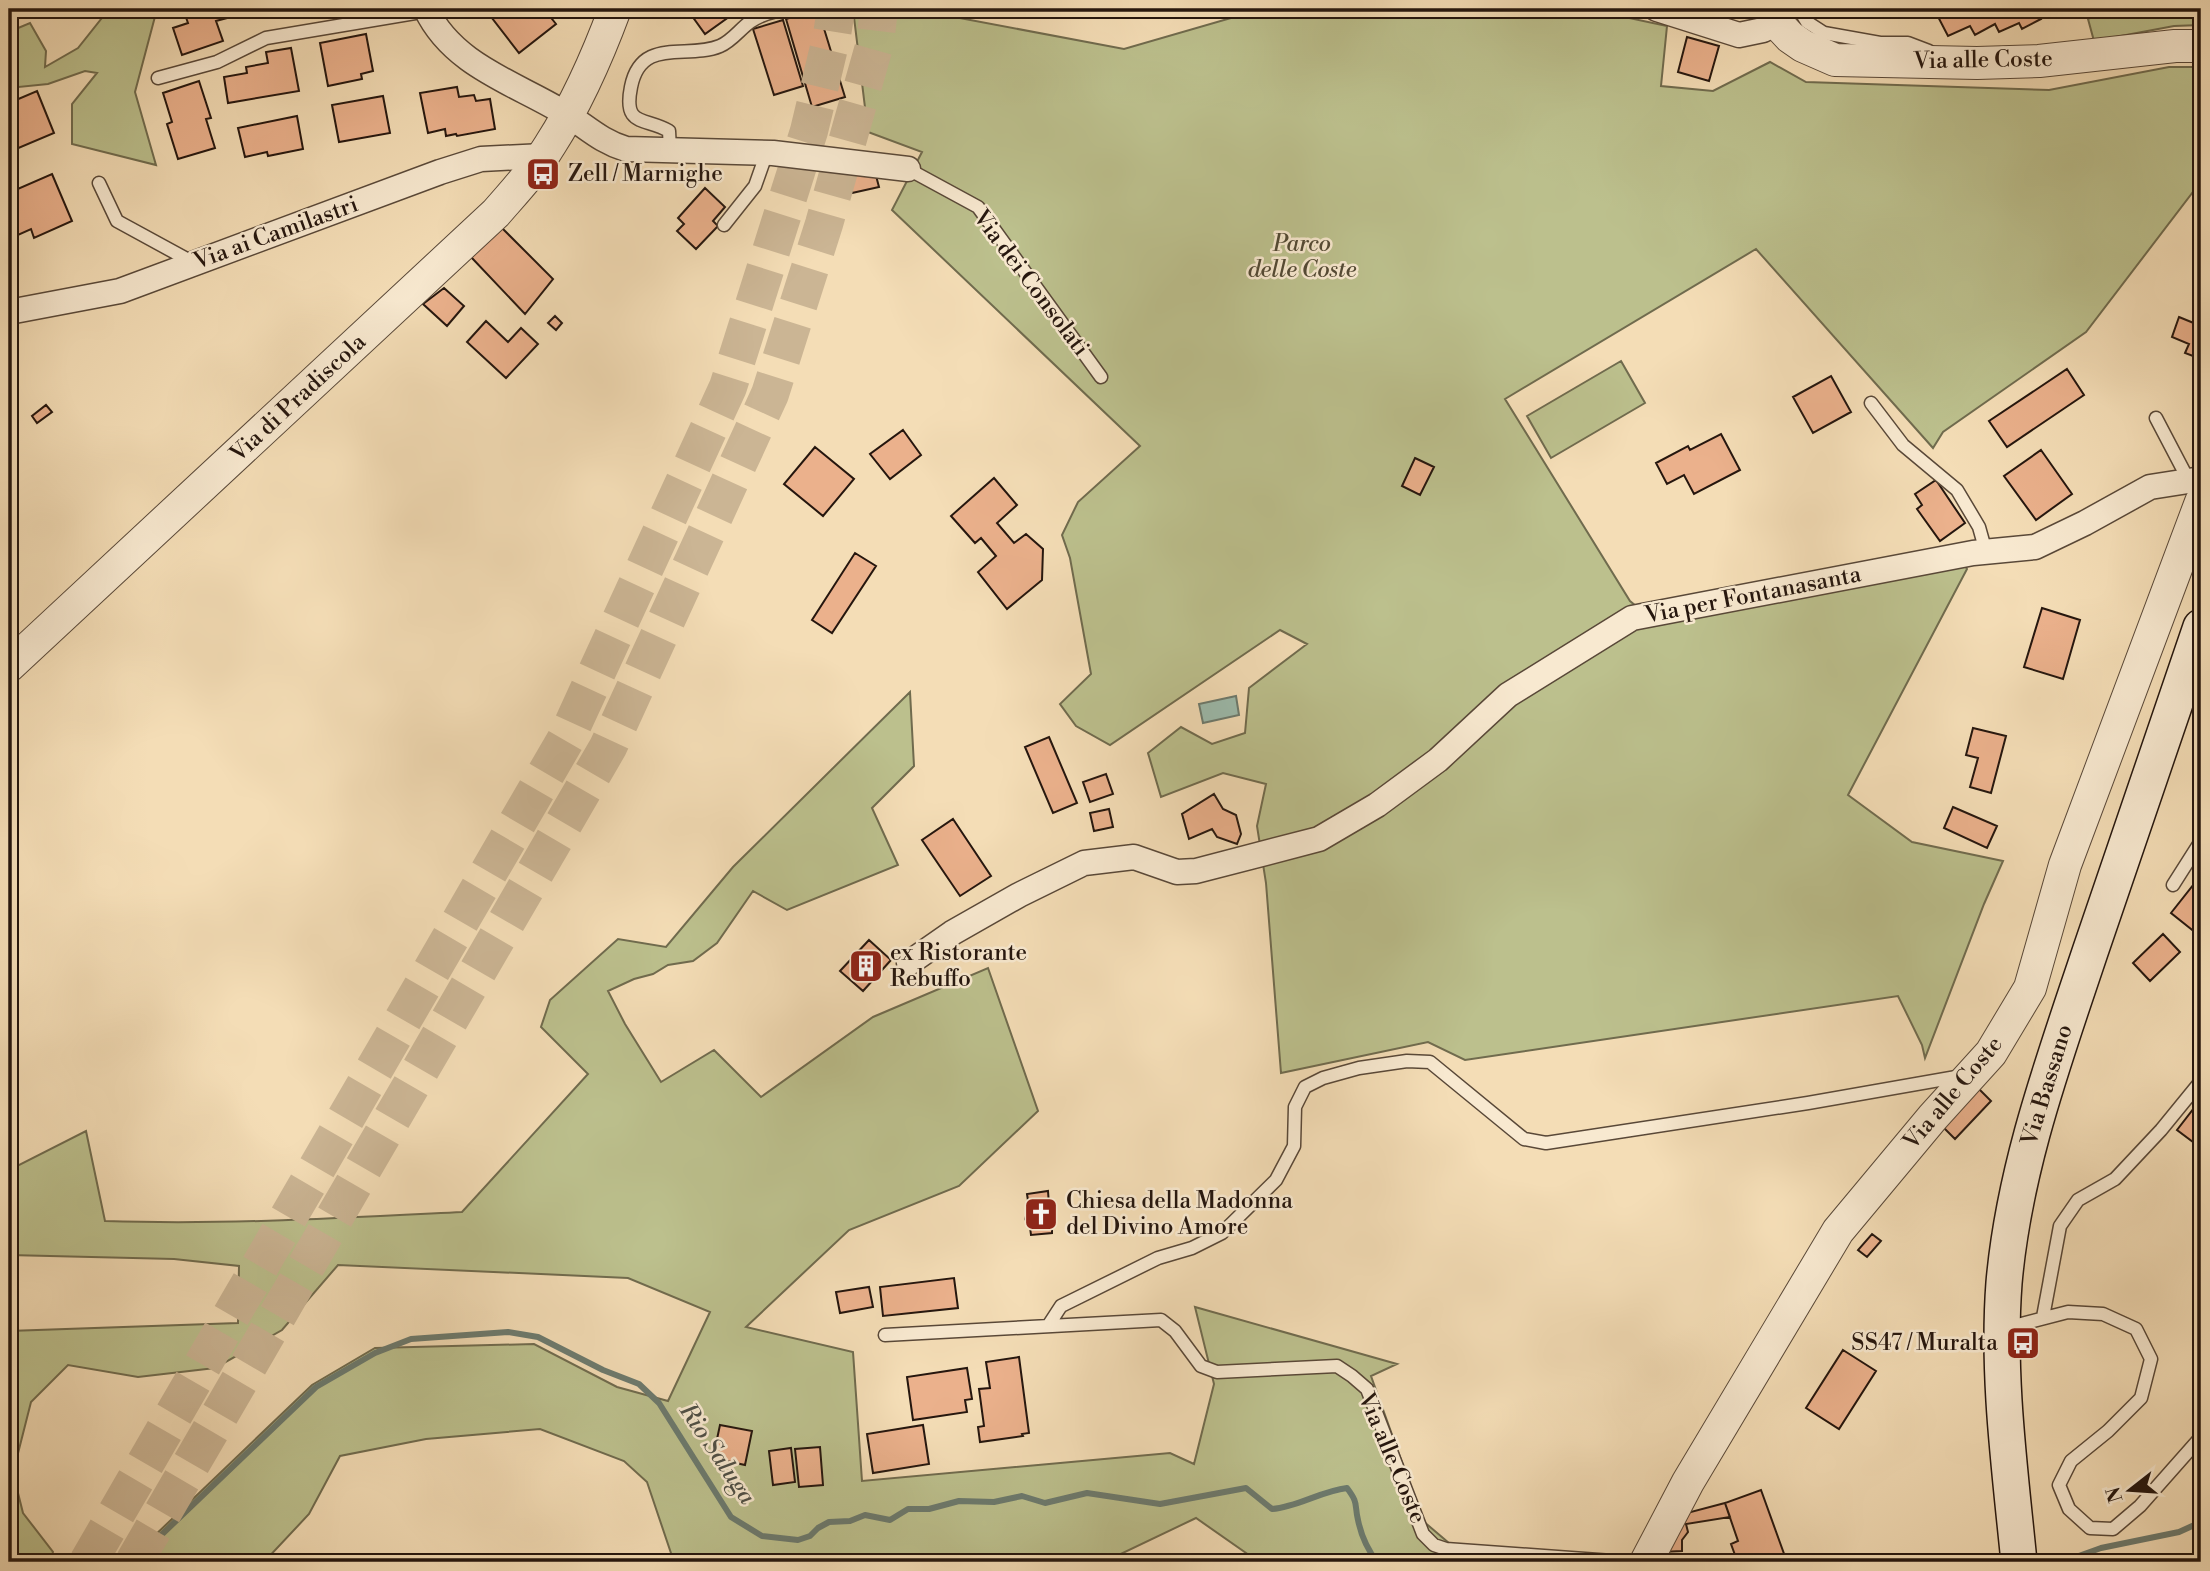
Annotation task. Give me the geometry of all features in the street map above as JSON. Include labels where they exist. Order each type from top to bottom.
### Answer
[{"type":"main road","name":"Via Bassano","points":[[2019,1562],[2002,1329],[2004,1283],[2013,1213],[2028,1144],[2051,1067],[2192,682],[2201,627]]},
{"type":"street","points":[[1657,9],[1739,35],[1763,30],[1782,13]]},
{"type":"street","name":"Via dei Consolati","points":[[427,10],[438,32],[476,65],[567,115],[608,144],[626,149],[767,152],[908,169]]},
{"type":"street","name":"Via di Pradiscola","points":[[9,666],[496,213],[543,156],[619,12]]},
{"type":"street","name":"Via alle Coste","points":[[1782,13],[1790,37],[1835,60],[2039,61],[2175,46],[2201,46]]},
{"type":"street","name":"Via ai Camilastri","points":[[9,312],[120,291],[481,159],[543,156]]},
{"type":"street","name":"Via per Fontanasanta","points":[[909,963],[963,926],[1084,863],[1134,857],[1177,872],[1196,871],[1319,839],[1377,804],[1438,760],[1508,695],[1632,618],[1986,552],[2035,547],[2150,487],[2197,487]]},
{"type":"street","name":"Via alle Coste","points":[[1646,1562],[1688,1482],[1838,1231],[1991,1053],[2030,988],[2065,865],[2197,487]]},
{"type":"street","points":[[2012,1485],[2029,1514],[2036,1562]]},
{"type":"lane","points":[[670,150],[668,131],[659,126],[641,123],[632,117],[628,102],[632,80],[641,65],[651,56],[667,52],[711,49],[723,45],[760,16],[791,9]]},
{"type":"lane","points":[[158,78],[217,62],[266,38],[427,10]]},
{"type":"lane","points":[[724,225],[755,186],[767,152]]},
{"type":"lane","name":"Via dei Consolati","points":[[908,169],[978,207],[1101,377]]},
{"type":"lane","points":[[99,184],[117,221],[194,263]]},
{"type":"lane","points":[[1871,403],[1903,445],[1957,490],[1979,527],[1986,552]]},
{"type":"lane","points":[[2156,418],[2197,487]]},
{"type":"lane","points":[[2173,885],[2201,841]]},
{"type":"lane","points":[[1048,1326],[1061,1306],[1158,1258],[1192,1248],[1222,1233],[1276,1180],[1294,1146],[1295,1107],[1305,1087],[1335,1075],[1408,1060],[1430,1062],[1524,1139],[1546,1143],[1808,1104],[1972,1074]]},
{"type":"lane","points":[[2043,1317],[2060,1226],[2078,1200],[2115,1179],[2161,1130],[2201,1081]]},
{"type":"lane","points":[[2002,1329],[2068,1312],[2103,1314],[2136,1329],[2151,1359],[2141,1398],[2108,1431],[2070,1461],[2059,1485],[2069,1509],[2090,1528],[2113,1529],[2140,1506],[2201,1437]]},
{"type":"lane","name":"Via alle Coste","points":[[886,1335],[1161,1320],[1175,1331],[1201,1366],[1217,1372],[1337,1366],[1367,1389],[1423,1534],[1434,1545],[1446,1549],[1626,1562]]},
{"type":"green space","points":[[103,9],[157,9],[135,92],[156,165],[72,144],[72,104],[97,73],[85,71],[48,84],[9,88],[11,31],[30,23],[46,51],[45,67],[78,48],[105,14]]},
{"type":"green space","name":"Parco delle Coste","points":[[853,9],[912,9],[1124,49],[1262,9],[1587,9],[1667,26],[1661,86],[1713,91],[1770,62],[1806,82],[2049,90],[2169,67],[2201,67],[2201,190],[2196,188],[2086,332],[1943,432],[1933,448],[1756,249],[1505,399],[1630,601],[1659,625],[1962,560],[1967,569],[1848,795],[1912,842],[2003,861],[1925,1058],[1922,1045],[1898,996],[1465,1060],[1428,1042],[1281,1073],[1266,883],[1257,826],[1266,784],[1223,773],[1161,797],[1148,753],[1181,727],[1212,744],[1245,733],[1249,688],[1307,644],[1280,630],[1110,745],[1076,726],[1060,704],[1091,674],[1070,558],[1062,535],[1078,502],[1140,446],[892,210],[922,152],[868,132]]},
{"type":"green space","points":[[2107,9],[2201,9],[2201,25],[2174,26],[2094,41],[2088,19]]},
{"type":"green space","points":[[1621,361],[1645,403],[1551,458],[1527,416]]},
{"type":"green space","points":[[910,692],[914,766],[872,808],[898,865],[787,910],[753,891],[717,943],[693,961],[668,965],[653,974],[608,991],[661,1082],[714,1050],[761,1097],[873,1017],[988,968],[1038,1111],[959,1186],[849,1230],[746,1327],[853,1352],[862,1481],[1170,1453],[1194,1464],[1214,1384],[1195,1307],[1397,1364],[1371,1376],[1423,1521],[1449,1543],[1442,1562],[1259,1562],[1196,1518],[1104,1562],[674,1562],[647,1482],[624,1461],[540,1429],[426,1439],[340,1456],[309,1514],[264,1562],[127,1562],[312,1385],[375,1348],[534,1344],[617,1387],[668,1401],[710,1312],[628,1278],[338,1265],[282,1330],[215,1368],[138,1377],[68,1365],[31,1402],[13,1473],[23,1513],[53,1552],[49,1562],[9,1562],[9,1331],[238,1323],[239,1266],[174,1259],[9,1255],[9,1170],[86,1131],[105,1221],[328,1219],[462,1212],[588,1074],[541,1027],[550,1000],[618,939],[666,947],[733,867]]},
{"type":"shaded area","points":[[1236,696],[1239,715],[1203,723],[1199,704]]},
{"type":"building","points":[[183,9],[223,9],[227,18],[216,21],[223,41],[182,55],[173,28],[188,23]]},
{"type":"building","points":[[485,9],[544,9],[556,24],[519,53]]},
{"type":"building","points":[[687,9],[740,9],[705,34]]},
{"type":"building","points":[[818,9],[845,97],[812,107],[786,19]]},
{"type":"building","points":[[1934,9],[2036,9],[2041,19],[2022,29],[2019,23],[1999,32],[1995,24],[1975,35],[1970,26],[1948,36]]},
{"type":"building","points":[[783,20],[803,86],[774,95],[753,29]]},
{"type":"building","points":[[366,34],[373,71],[361,74],[362,79],[328,86],[320,43]]},
{"type":"building","points":[[1687,37],[1719,46],[1709,81],[1678,72]]},
{"type":"building","points":[[291,48],[299,91],[228,103],[224,77],[247,73],[246,67],[268,63],[266,52]]},
{"type":"building","points":[[199,81],[211,118],[206,119],[215,148],[178,159],[167,124],[172,122],[163,93]]},
{"type":"building","points":[[457,87],[459,97],[474,95],[476,101],[490,99],[495,129],[457,136],[446,136],[445,129],[428,133],[420,93]]},
{"type":"building","points":[[37,91],[54,133],[9,152],[9,103]]},
{"type":"building","points":[[383,96],[390,133],[339,142],[332,105]]},
{"type":"building","points":[[297,116],[303,149],[268,156],[267,152],[245,157],[238,128]]},
{"type":"building","points":[[849,170],[875,172],[879,187],[852,193]]},
{"type":"building","points":[[52,174],[72,221],[34,238],[31,229],[9,239],[9,204],[17,200],[13,191]]},
{"type":"building","points":[[705,188],[725,207],[713,221],[718,226],[696,249],[677,231],[684,224],[678,218]]},
{"type":"building","points":[[502,228],[553,279],[525,314],[471,257]]},
{"type":"building","points":[[444,288],[464,306],[447,326],[423,304]]},
{"type":"building","points":[[555,316],[562,323],[556,330],[548,323]]},
{"type":"building","points":[[2179,317],[2201,326],[2201,359],[2185,353],[2189,344],[2172,337]]},
{"type":"building","points":[[486,321],[508,342],[521,328],[538,344],[506,378],[467,342]]},
{"type":"building","points":[[2067,369],[2084,395],[2007,447],[1989,421]]},
{"type":"building","points":[[1831,376],[1851,412],[1813,433],[1793,397]]},
{"type":"building","points":[[46,405],[52,412],[37,423],[32,416]]},
{"type":"building","points":[[903,430],[921,455],[890,479],[870,454]]},
{"type":"building","points":[[1721,434],[1740,470],[1694,494],[1684,475],[1667,484],[1656,463],[1688,446],[1690,450]]},
{"type":"building","points":[[815,447],[854,479],[823,516],[784,484]]},
{"type":"building","points":[[2041,450],[2072,494],[2036,520],[2004,476]]},
{"type":"building","points":[[1415,458],[1434,467],[1420,495],[1402,486]]},
{"type":"building","points":[[994,478],[1017,505],[997,523],[1014,543],[1026,534],[1043,549],[1042,580],[1007,609],[978,572],[996,556],[981,538],[975,543],[951,516]]},
{"type":"building","points":[[1936,480],[1965,523],[1940,541],[1917,509],[1922,505],[1915,494]]},
{"type":"building","points":[[855,553],[876,566],[832,633],[812,620]]},
{"type":"building","points":[[2042,608],[2080,620],[2063,679],[2024,667]]},
{"type":"building","points":[[1973,728],[2006,736],[1991,793],[1970,787],[1978,758],[1966,755]]},
{"type":"building","points":[[1049,737],[1077,803],[1053,813],[1025,747]]},
{"type":"building","points":[[1106,774],[1113,794],[1090,802],[1083,782]]},
{"type":"building","points":[[1214,794],[1223,809],[1236,815],[1241,834],[1237,844],[1217,837],[1212,829],[1189,839],[1182,814]]},
{"type":"building","points":[[1953,807],[1997,826],[1987,848],[1944,828]]},
{"type":"building","points":[[1109,809],[1113,827],[1094,831],[1090,813]]},
{"type":"building","points":[[953,819],[991,876],[960,896],[922,840]]},
{"type":"building","points":[[2194,884],[2201,890],[2201,937],[2171,913]]},
{"type":"building","points":[[2163,934],[2180,952],[2150,981],[2133,963]]},
{"type":"building","name":"ex Ristorante Rebuffo","points":[[869,940],[891,960],[863,991],[840,971]]},
{"type":"building","points":[[1975,1085],[1991,1101],[1955,1139],[1938,1122]]},
{"type":"building","points":[[2201,1099],[2201,1148],[2177,1130]]},
{"type":"building","name":"Chiesa della Madonna del Divino Amore","points":[[1048,1191],[1049,1205],[1055,1210],[1056,1223],[1052,1226],[1052,1233],[1031,1235],[1025,1219],[1029,1207],[1027,1194]]},
{"type":"building","points":[[1872,1234],[1881,1241],[1867,1257],[1858,1250]]},
{"type":"building","points":[[954,1278],[958,1308],[883,1316],[880,1287]]},
{"type":"building","points":[[869,1287],[873,1307],[840,1313],[836,1292]]},
{"type":"building","points":[[1843,1350],[1876,1371],[1839,1429],[1806,1408]]},
{"type":"building","points":[[1019,1357],[1029,1433],[980,1442],[978,1427],[984,1426],[979,1389],[990,1388],[986,1362]]},
{"type":"building","points":[[967,1368],[972,1399],[965,1400],[967,1412],[913,1420],[907,1377]]},
{"type":"building","points":[[720,1425],[752,1431],[745,1465],[713,1458]]},
{"type":"building","points":[[923,1425],[929,1464],[873,1473],[867,1434]]},
{"type":"building","points":[[820,1447],[823,1485],[799,1487],[795,1449]]},
{"type":"building","points":[[791,1448],[795,1482],[773,1485],[769,1451]]},
{"type":"building","points":[[1761,1490],[1787,1562],[1730,1562],[1729,1558],[1735,1555],[1731,1544],[1738,1541],[1725,1503]]},
{"type":"building","points":[[1725,1503],[1730,1517],[1686,1524],[1688,1532],[1682,1540],[1682,1551],[1661,1552],[1683,1514]]},
{"type":"waterway","name":"Rio Saluga","points":[[133,1562],[316,1387],[375,1353],[411,1339],[508,1332],[538,1337],[603,1370],[639,1384],[659,1403],[731,1517],[762,1536],[798,1540],[810,1536],[829,1522],[850,1521],[865,1515],[890,1520],[908,1509],[929,1509],[959,1501],[994,1502],[1022,1496],[1045,1503],[1087,1493],[1160,1504],[1246,1488],[1272,1509],[1347,1488],[1355,1501],[1363,1537],[1377,1562]]},
{"type":"waterway","name":"Rio Saluga","points":[[2062,1562],[2101,1548],[2179,1532],[2201,1522]]},
{"type":"tunnel","points":[[88,1562],[566,739],[728,387],[809,131],[836,9]]},
{"type":"tunnel","points":[[134,1562],[608,747],[770,394],[824,224],[875,43],[879,9]]},
{"type":"place","name":"Zell / Marnighe","points":[[543,174]]},
{"type":"place","name":"ex Ristorante Rebuffo","points":[[866,966]]},
{"type":"place","name":"Chiesa della Madonna del Divino Amore","points":[[1041,1214]]},
{"type":"place","name":"SS47 / Muralta","points":[[2023,1343]]}]
